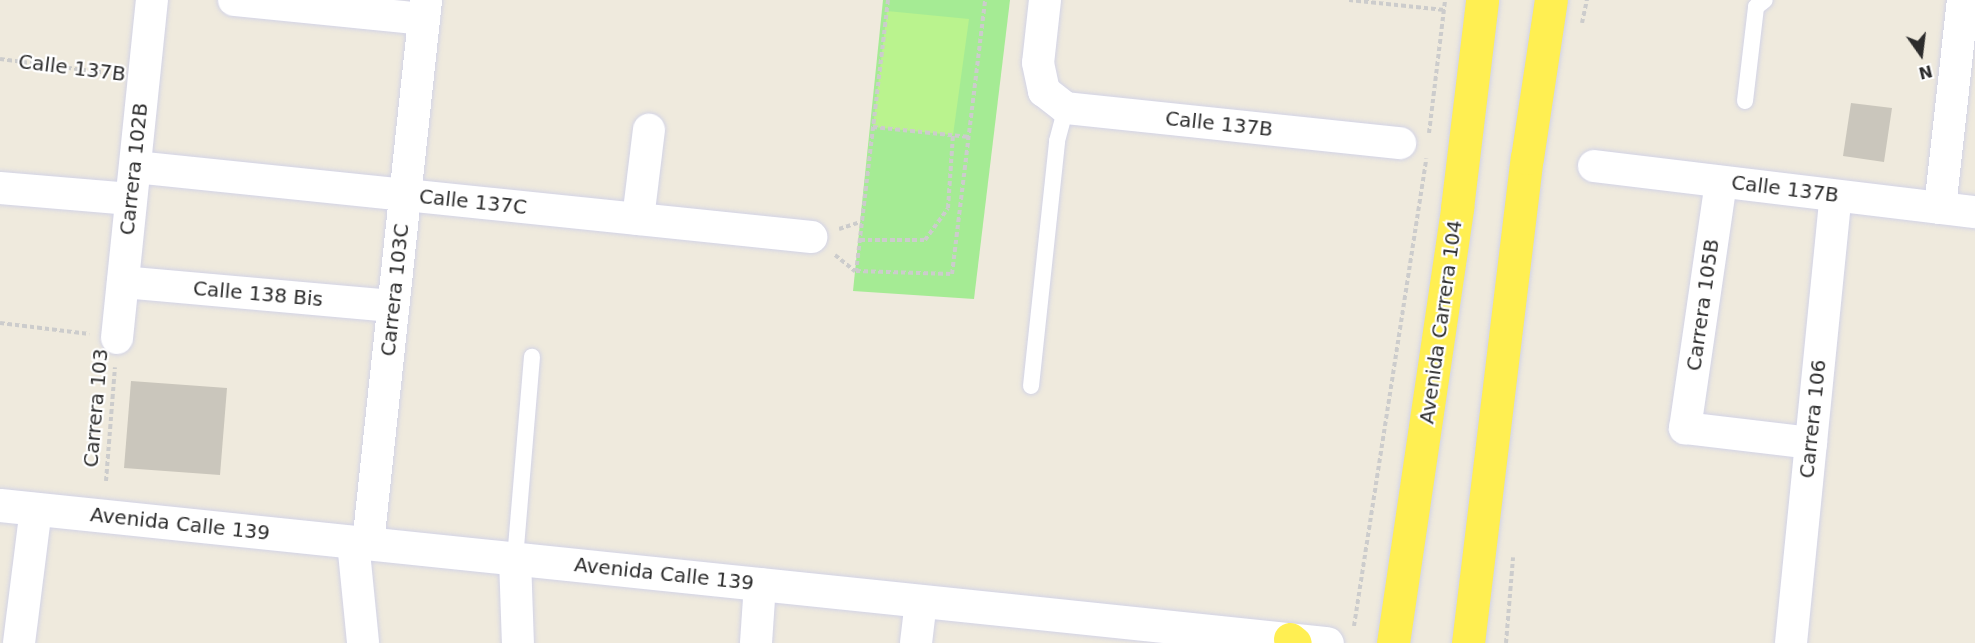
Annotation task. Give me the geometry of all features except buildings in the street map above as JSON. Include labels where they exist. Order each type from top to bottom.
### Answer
[{"type":"main road","name":"Avenida Carrera 104","points":[[1393,643],[1457,208],[1482,0]]},
{"type":"main road","points":[[1468,643],[1527,158],[1551,0]]},
{"type":"main road","name":"Avenida Calle 139","points":[[0,505],[1287,641],[1340,638]]},
{"type":"street","name":"Carrera 102B","points":[[117,338],[152,0]]},
{"type":"street","points":[[234,0],[425,9]]},
{"type":"street","points":[[1045,0],[1038,63],[1055,100]]},
{"type":"street","points":[[1940,208],[1963,0]]},
{"type":"street","name":"Carrera 103C","points":[[363,643],[360,543],[393,306],[425,9]]},
{"type":"street","name":"Calle 137B","points":[[1055,100],[1418,148]]},
{"type":"street","points":[[638,219],[649,130]]},
{"type":"street","name":"Calle 137B","points":[[1594,166],[1975,213]]},
{"type":"street","name":"Calle 137C","points":[[135,167],[811,237]]},
{"type":"street","name":"Carrera 105B","points":[[1721,182],[1685,428],[1811,443]]},
{"type":"street","points":[[0,188],[131,199]]},
{"type":"street","name":"Carrera 106","points":[[1791,643],[1836,196]]},
{"type":"street","name":"Calle 138 Bis","points":[[123,282],[393,306]]},
{"type":"street","points":[[19,643],[36,509]]},
{"type":"street","points":[[515,559],[518,643]]},
{"type":"street","points":[[756,643],[760,584]]},
{"type":"street","points":[[916,643],[921,601]]},
{"type":"lane","points":[[1745,101],[1756,7],[1765,0]]},
{"type":"lane","points":[[1031,386],[1057,141],[1055,100]]},
{"type":"lane","points":[[515,559],[532,357]]},
{"type":"path","points":[[888,0],[856,271],[952,274],[985,0]]},
{"type":"path","points":[[1349,0],[1444,10]]},
{"type":"path","points":[[1340,638],[1418,148],[1445,0]]},
{"type":"path","points":[[1580,35],[1587,0]]},
{"type":"path","name":"Calle 137B","points":[[0,59],[144,78]]},
{"type":"path","points":[[873,127],[969,136]]},
{"type":"path","points":[[860,240],[925,240],[948,208],[953,135]]},
{"type":"path","points":[[0,323],[117,338]]},
{"type":"path","name":"Carrera 103","points":[[105,481],[117,338]]},
{"type":"path","points":[[1506,643],[1513,554]]},
{"type":"green space","points":[[883,0],[1010,0],[974,299],[853,291]]},
{"type":"green space","points":[[887,11],[969,19],[953,135],[873,127]]}]
